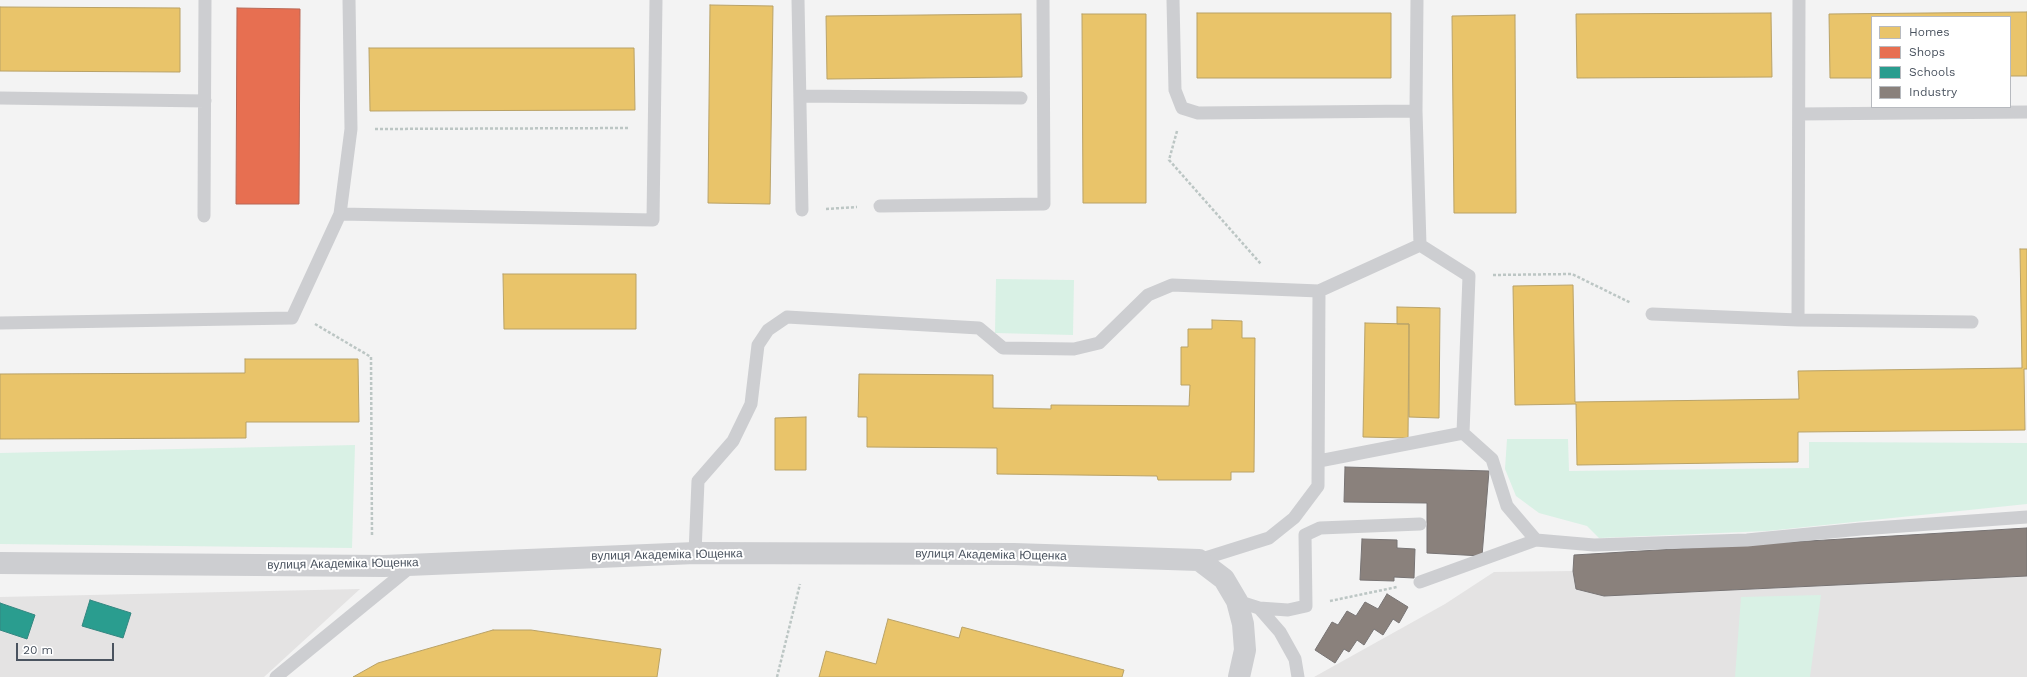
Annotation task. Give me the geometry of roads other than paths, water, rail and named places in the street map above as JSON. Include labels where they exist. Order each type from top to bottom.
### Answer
[{"type":"street","name":"вулиця Академіка Ющенка","points":[[0,563],[384,566],[695,553],[1014,554],[1198,560]]},
{"type":"street","points":[[1198,560],[1224,579],[1237,601],[1243,624],[1245,650],[1239,677]]},
{"type":"lane","points":[[204,216],[206,0]]},
{"type":"lane","points":[[0,323],[292,318],[340,214],[351,129],[349,0]]},
{"type":"lane","points":[[340,214],[653,220],[656,0]]},
{"type":"lane","points":[[798,0],[802,210]]},
{"type":"lane","points":[[880,206],[1044,204],[1043,0]]},
{"type":"lane","points":[[1173,0],[1175,90],[1182,108],[1198,113],[1416,112]]},
{"type":"lane","points":[[1418,0],[1416,112],[1420,245]]},
{"type":"lane","points":[[1798,320],[1799,0]]},
{"type":"lane","points":[[800,96],[1022,98]]},
{"type":"lane","points":[[0,98],[205,101]]},
{"type":"lane","points":[[1799,114],[2027,112]]},
{"type":"lane","points":[[1420,245],[1468,276],[1463,433],[1492,460],[1507,506],[1536,540]]},
{"type":"lane","points":[[695,553],[698,481],[733,441],[750,404],[758,345],[768,330],[787,318],[980,328],[1003,348],[1074,349],[1098,343],[1148,295],[1172,285],[1319,291],[1420,245]]},
{"type":"lane","points":[[1198,560],[1269,538],[1294,518],[1318,486],[1319,291]]},
{"type":"lane","points":[[1652,314],[1798,320],[1972,322]]},
{"type":"lane","points":[[1319,461],[1463,433]]},
{"type":"lane","points":[[1420,582],[1536,540],[1594,545],[1747,540],[1861,529],[2027,517]]},
{"type":"lane","points":[[1237,601],[1260,608],[1288,610],[1306,606],[1305,535],[1320,528],[1420,524]]},
{"type":"lane","points":[[276,677],[414,564]]},
{"type":"lane","points":[[1260,608],[1280,632],[1295,659],[1298,677]]}]
